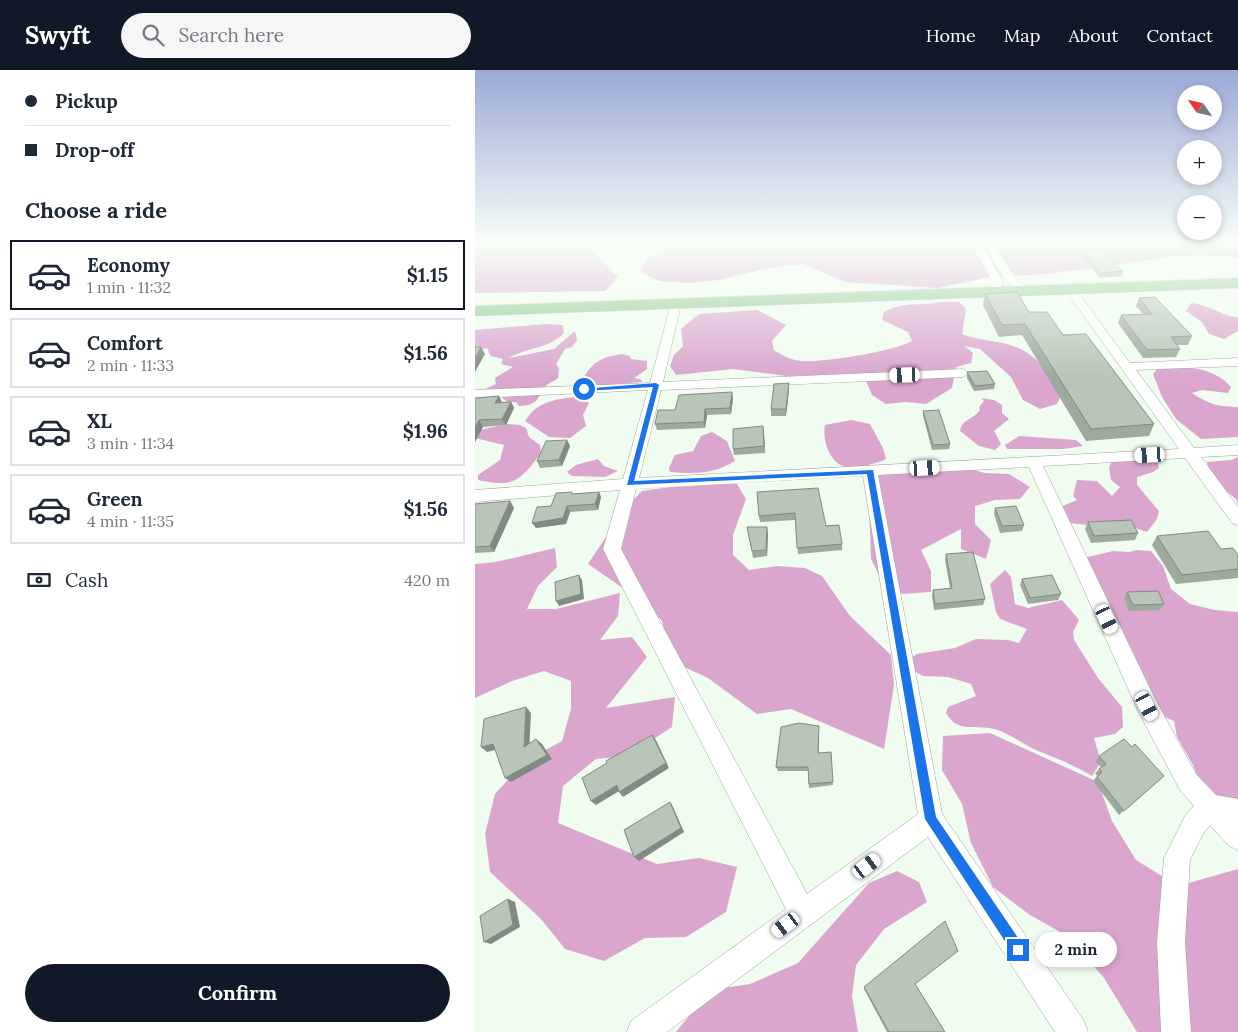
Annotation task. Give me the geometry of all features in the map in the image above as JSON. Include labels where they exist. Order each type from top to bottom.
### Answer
[{"type":"main road","points":[[475,311],[1073,288]]},
{"type":"street","points":[[991,291],[996,288]]},
{"type":"street","points":[[1023,288],[1026,290]]},
{"type":"street","points":[[1069,288],[1238,520]]},
{"type":"street","points":[[675,304],[656,385],[612,549],[802,914]]},
{"type":"street","points":[[1126,367],[1238,362]]},
{"type":"street","points":[[475,394],[963,372]]},
{"type":"street","points":[[475,496],[630,484],[1238,450]]},
{"type":"street","points":[[1034,462],[1147,706],[1188,782],[1238,837]]},
{"type":"street","points":[[870,471],[931,819],[1073,1032]]},
{"type":"street","points":[[1210,806],[1238,811]]},
{"type":"street","points":[[1176,1032],[1171,942],[1177,858],[1194,825],[1210,806]]},
{"type":"street","points":[[642,1032],[931,819]]},
{"type":"shaded area","points":[[475,288],[608,288],[605,291],[475,293]]},
{"type":"shaded area","points":[[959,302],[966,309],[962,334],[1016,347],[1037,360],[1062,394],[1057,404],[1040,409],[1023,400],[1011,377],[980,349],[964,346],[973,353],[971,363],[956,367],[952,388],[926,404],[906,402],[886,404],[872,395],[863,374],[786,376],[733,369],[676,375],[670,366],[674,355],[683,346],[681,329],[699,314],[757,310],[786,325],[772,341],[774,350],[794,360],[813,361],[842,358],[890,349],[912,341],[908,332],[882,320],[884,312],[899,306]]},
{"type":"shaded area","points":[[1191,303],[1238,318],[1238,331],[1224,339],[1209,334],[1202,322],[1186,311]]},
{"type":"shaded area","points":[[546,324],[563,325],[564,333],[552,342],[509,358],[554,349],[575,331],[577,340],[572,347],[565,349],[556,364],[559,368],[558,378],[544,388],[536,401],[527,405],[519,406],[516,402],[507,402],[501,396],[483,390],[496,384],[495,378],[513,367],[501,364],[503,359],[491,356],[487,348],[475,351],[475,330]]},
{"type":"shaded area","points":[[622,354],[630,356],[631,359],[647,361],[647,369],[634,378],[642,380],[641,382],[587,387],[582,381],[593,365],[603,359]]},
{"type":"shaded area","points":[[1159,367],[1198,369],[1207,371],[1224,380],[1231,387],[1228,393],[1202,390],[1192,393],[1214,404],[1238,407],[1238,437],[1201,439],[1176,419],[1162,397],[1153,374]]},
{"type":"shaded area","points":[[575,397],[589,403],[583,415],[586,426],[570,438],[549,437],[525,421],[541,405]]},
{"type":"shaded area","points":[[981,398],[994,400],[1002,405],[1002,413],[1009,419],[994,431],[1001,444],[995,450],[979,446],[960,431],[963,424],[980,410],[979,407],[984,401]]},
{"type":"shaded area","points":[[851,420],[870,424],[883,448],[886,459],[867,465],[847,467],[841,465],[831,456],[826,443],[825,425]]},
{"type":"shaded area","points":[[507,424],[520,425],[526,428],[529,437],[540,445],[541,453],[527,470],[515,480],[500,483],[478,480],[478,475],[500,460],[504,445],[475,438],[475,431]]},
{"type":"shaded area","points":[[712,432],[727,441],[735,461],[712,471],[670,472],[669,468],[675,455],[693,451],[701,436]]},
{"type":"shaded area","points":[[1019,436],[1076,440],[1083,446],[1063,449],[1007,449],[1005,445]]},
{"type":"shaded area","points":[[1140,450],[1157,458],[1159,468],[1137,477],[1137,485],[1159,511],[1157,519],[1147,532],[1115,521],[1096,526],[1070,523],[1058,508],[1077,500],[1073,496],[1077,480],[1097,481],[1112,496],[1120,487],[1111,480],[1109,467],[1115,456]]},
{"type":"shaded area","points":[[1238,457],[1238,504],[1236,499],[1211,479],[1207,462],[1231,460]]},
{"type":"shaded area","points":[[598,459],[604,466],[618,471],[605,477],[572,476],[567,472],[576,465]]},
{"type":"shaded area","points":[[886,467],[962,467],[985,473],[1009,474],[1030,487],[1020,499],[995,500],[975,506],[975,524],[991,540],[986,559],[961,549],[961,529],[921,550],[931,571],[931,592],[903,594],[881,579],[871,559],[868,479]]},
{"type":"shaded area","points":[[691,484],[737,484],[746,499],[733,535],[733,555],[749,570],[777,566],[805,568],[822,576],[850,616],[891,655],[894,685],[884,749],[791,709],[757,714],[708,678],[682,666],[668,645],[662,621],[646,604],[588,564],[626,507],[642,491]]},
{"type":"shaded area","points":[[555,548],[557,567],[538,586],[527,609],[556,609],[620,593],[618,616],[600,640],[632,637],[647,657],[606,708],[675,697],[672,727],[640,748],[619,757],[596,759],[563,786],[558,823],[657,864],[699,858],[737,867],[726,912],[686,937],[645,938],[604,961],[565,949],[541,919],[490,872],[485,834],[495,794],[524,762],[562,741],[571,709],[571,681],[544,671],[512,681],[475,698],[475,564],[496,562]]},
{"type":"shaded area","points":[[1137,550],[1151,551],[1163,566],[1171,589],[1190,604],[1215,610],[1238,612],[1238,825],[1201,785],[1193,765],[1177,737],[1174,721],[1156,713],[1084,558],[1113,551],[1129,552]]},
{"type":"shaded area","points":[[1005,570],[1011,577],[1015,604],[1028,608],[1062,600],[1079,620],[1073,632],[1074,640],[1098,678],[1122,707],[1123,727],[1115,734],[1094,738],[1101,762],[1092,776],[998,730],[956,724],[946,713],[948,707],[976,696],[971,684],[948,677],[923,676],[902,664],[917,654],[955,648],[976,639],[1008,640],[1019,643],[1027,629],[1000,619],[996,612],[990,584]]},
{"type":"shaded area","points":[[990,733],[1098,782],[1112,821],[1136,860],[1178,886],[1238,869],[1238,1032],[1137,1032],[1104,978],[1069,937],[1030,915],[993,887],[971,843],[962,804],[942,770],[943,736]]},
{"type":"shaded area","points":[[897,871],[919,882],[927,902],[884,929],[856,965],[852,996],[858,1032],[676,1032],[710,990],[750,984],[798,963],[869,883]]},
{"type":"building","points":[[1017,292],[1029,312],[1047,312],[1063,335],[1086,334],[1154,424],[1091,429],[1025,324],[1002,325],[985,294]]},
{"type":"building","points":[[1155,297],[1192,336],[1171,337],[1180,349],[1147,350],[1121,315],[1152,314],[1139,298]]},
{"type":"building","points":[[475,347],[481,347],[475,358]]},
{"type":"building","points":[[987,371],[995,384],[975,386],[967,372]]},
{"type":"building","points":[[789,383],[786,409],[771,409],[774,384]]},
{"type":"building","points":[[732,392],[730,408],[705,409],[704,422],[655,424],[658,410],[675,410],[679,395]]},
{"type":"building","points":[[499,396],[495,403],[511,402],[502,419],[479,420],[475,428],[475,398]]},
{"type":"building","points":[[939,410],[950,444],[933,445],[923,411]]},
{"type":"building","points":[[763,426],[764,446],[733,449],[733,429]]},
{"type":"building","points":[[567,440],[559,460],[537,461],[546,441]]},
{"type":"building","points":[[818,488],[826,526],[839,525],[842,544],[797,548],[795,513],[759,516],[757,492]]},
{"type":"building","points":[[572,492],[572,494],[599,492],[595,504],[567,506],[563,518],[532,523],[537,507],[551,506],[556,493]]},
{"type":"building","points":[[510,501],[490,546],[475,547],[475,504]]},
{"type":"building","points":[[1016,506],[1024,525],[1002,526],[995,508]]},
{"type":"building","points":[[1131,520],[1138,533],[1094,536],[1088,522]]},
{"type":"building","points":[[747,527],[767,527],[766,550],[752,551]]},
{"type":"building","points":[[1208,531],[1221,549],[1233,548],[1238,555],[1238,569],[1182,575],[1157,536]]},
{"type":"building","points":[[973,552],[985,599],[935,604],[933,590],[952,588],[946,554]]},
{"type":"building","points":[[579,575],[581,594],[556,601],[555,582]]},
{"type":"building","points":[[1052,575],[1061,594],[1030,598],[1022,579]]},
{"type":"building","points":[[1158,591],[1164,604],[1133,605],[1127,592]]},
{"type":"building","points":[[526,707],[524,747],[536,739],[547,755],[505,778],[493,744],[481,747],[484,719]]},
{"type":"building","points":[[799,723],[819,726],[818,753],[831,752],[833,782],[809,784],[808,767],[776,767],[781,727]]},
{"type":"building","points":[[652,735],[666,763],[619,792],[617,785],[591,801],[582,778],[607,763],[606,761]]},
{"type":"building","points":[[1124,739],[1132,747],[1135,744],[1164,776],[1124,811],[1097,777],[1102,772],[1099,769],[1106,764],[1099,756]]},
{"type":"building","points":[[670,802],[681,828],[634,857],[624,830]]},
{"type":"building","points":[[508,899],[513,925],[484,942],[480,916]]},
{"type":"building","points":[[945,921],[958,951],[915,984],[945,1032],[889,1032],[864,987]]},
{"type":"route","points":[[584,389],[656,385],[630,484],[870,471],[931,819],[1018,950]]}]
